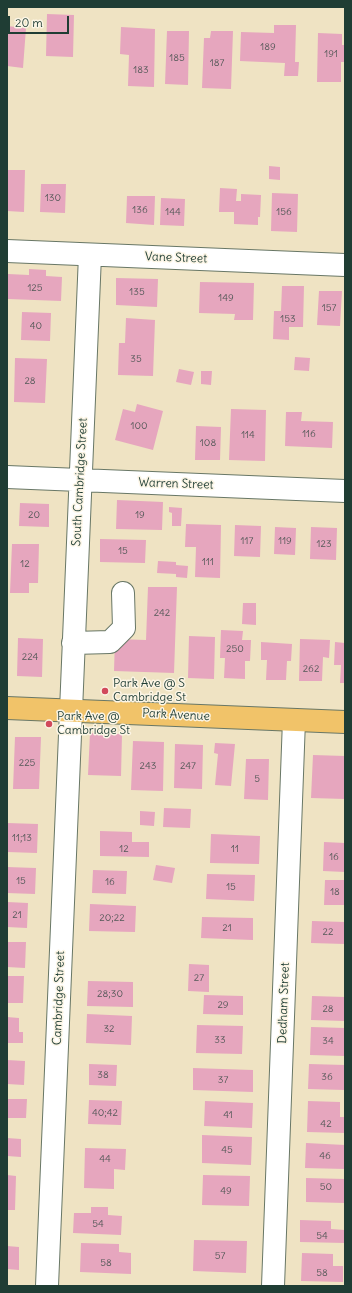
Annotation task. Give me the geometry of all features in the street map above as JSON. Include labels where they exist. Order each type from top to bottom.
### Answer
[{"type":"main road","name":"Park Avenue","points":[[7,708],[345,722]]},
{"type":"street","name":"Vane Street","points":[[7,251],[345,265]]},
{"type":"street","name":"South Cambridge Street","points":[[70,710],[90,255]]},
{"type":"street","name":"Warren Street","points":[[7,477],[345,491]]},
{"type":"street","points":[[73,643],[110,642],[124,628],[123,593]]},
{"type":"street","name":"Cambridge Street","points":[[47,1286],[70,710]]},
{"type":"street","name":"Dedham Street","points":[[273,1286],[294,720]]},
{"type":"building","points":[[47,14],[74,15],[73,57],[46,56]]},
{"type":"building","points":[[274,25],[296,25],[295,62],[299,62],[298,76],[284,76],[285,63],[240,61],[241,32],[274,33]]},
{"type":"building","points":[[7,26],[26,28],[23,68],[7,66]]},
{"type":"building","points":[[121,27],[155,29],[154,87],[128,86],[129,55],[120,54]]},
{"type":"building","points":[[167,31],[189,31],[188,85],[165,84]]},
{"type":"building","points":[[211,31],[233,31],[231,89],[202,88],[204,38],[210,38]]},
{"type":"building","points":[[318,33],[342,34],[342,45],[345,45],[345,62],[341,62],[341,82],[317,82]]},
{"type":"building","points":[[269,166],[280,167],[280,180],[269,179]]},
{"type":"building","points":[[7,170],[25,170],[24,212],[7,211]]},
{"type":"building","points":[[41,184],[66,184],[65,213],[40,212]]},
{"type":"building","points":[[220,188],[237,189],[236,201],[241,201],[241,194],[261,195],[258,225],[234,224],[234,212],[219,212]]},
{"type":"building","points":[[272,193],[298,194],[297,232],[271,231]]},
{"type":"building","points":[[127,196],[155,196],[154,225],[126,223]]},
{"type":"building","points":[[161,198],[185,199],[184,226],[160,225]]},
{"type":"building","points":[[29,269],[46,270],[46,276],[62,277],[61,301],[8,299],[8,274],[29,275]]},
{"type":"building","points":[[116,278],[158,279],[157,307],[116,305]]},
{"type":"building","points":[[200,282],[254,283],[253,320],[234,320],[235,314],[199,313]]},
{"type":"building","points":[[282,286],[304,286],[303,327],[289,327],[289,340],[273,339],[274,311],[281,311]]},
{"type":"building","points":[[319,291],[342,291],[340,326],[317,325]]},
{"type":"building","points":[[22,312],[51,313],[50,341],[21,340]]},
{"type":"building","points":[[126,318],[155,320],[153,376],[118,375],[119,343],[125,343]]},
{"type":"building","points":[[295,357],[310,358],[309,371],[294,370]]},
{"type":"building","points":[[15,358],[47,359],[45,403],[14,402]]},
{"type":"building","points":[[179,369],[194,372],[191,385],[176,382]]},
{"type":"building","points":[[201,371],[212,371],[211,385],[201,384]]},
{"type":"building","points":[[137,404],[163,411],[153,450],[115,440],[123,409],[135,412]]},
{"type":"building","points":[[231,409],[266,410],[265,461],[229,460]]},
{"type":"building","points":[[286,412],[302,412],[301,421],[333,422],[332,448],[285,446]]},
{"type":"building","points":[[196,426],[221,427],[220,460],[195,460]]},
{"type":"building","points":[[117,500],[163,502],[162,530],[116,529]]},
{"type":"building","points":[[20,503],[49,504],[49,527],[19,526]]},
{"type":"building","points":[[169,507],[182,508],[181,526],[172,526],[172,513],[169,512]]},
{"type":"building","points":[[186,524],[221,525],[220,578],[195,577],[196,547],[185,547]]},
{"type":"building","points":[[235,525],[261,526],[260,557],[234,556]]},
{"type":"building","points":[[275,527],[296,528],[295,555],[274,554]]},
{"type":"building","points":[[311,527],[337,528],[336,560],[310,559]]},
{"type":"building","points":[[100,539],[146,540],[145,563],[100,562]]},
{"type":"building","points":[[12,544],[39,544],[38,583],[29,583],[29,593],[10,593]]},
{"type":"building","points":[[158,561],[176,562],[176,565],[188,566],[187,578],[176,577],[176,574],[157,573]]},
{"type":"building","points":[[148,587],[177,587],[174,673],[114,671],[115,639],[146,640]]},
{"type":"building","points":[[243,603],[256,603],[256,625],[242,624]]},
{"type":"building","points":[[221,630],[243,631],[242,640],[251,640],[250,661],[245,661],[245,679],[224,678],[225,658],[220,658]]},
{"type":"building","points":[[189,636],[215,637],[214,679],[188,678]]},
{"type":"building","points":[[18,638],[43,639],[42,677],[17,676]]},
{"type":"building","points":[[300,639],[330,640],[329,658],[323,657],[322,681],[299,681]]},
{"type":"building","points":[[261,642],[292,644],[291,661],[287,661],[286,680],[266,680],[267,660],[261,660]]},
{"type":"building","points":[[335,642],[345,643],[345,683],[340,683],[341,665],[334,665]]},
{"type":"building","points":[[90,733],[122,734],[121,776],[88,775]]},
{"type":"building","points":[[15,737],[41,737],[39,789],[13,789]]},
{"type":"building","points":[[133,741],[164,742],[163,791],[131,790]]},
{"type":"building","points":[[215,743],[235,744],[231,786],[215,785],[218,754],[214,753]]},
{"type":"building","points":[[175,744],[203,745],[202,789],[174,788]]},
{"type":"building","points":[[313,755],[345,756],[345,799],[311,798]]},
{"type":"building","points":[[246,759],[269,759],[268,800],[244,799]]},
{"type":"building","points":[[164,808],[191,809],[190,828],[163,827]]},
{"type":"building","points":[[140,811],[155,812],[154,826],[140,825]]},
{"type":"building","points":[[7,823],[38,824],[37,853],[7,852]]},
{"type":"building","points":[[100,831],[132,832],[132,842],[149,842],[149,857],[100,856]]},
{"type":"building","points":[[211,834],[260,836],[259,864],[210,863]]},
{"type":"building","points":[[324,842],[345,843],[345,872],[323,871]]},
{"type":"building","points":[[156,865],[175,868],[172,883],[153,880]]},
{"type":"building","points":[[7,867],[36,868],[35,894],[7,893]]},
{"type":"building","points":[[93,870],[127,871],[126,894],[92,893]]},
{"type":"building","points":[[207,874],[255,875],[254,901],[206,899]]},
{"type":"building","points":[[325,880],[345,880],[345,905],[324,905]]},
{"type":"building","points":[[7,902],[28,903],[27,928],[7,927]]},
{"type":"building","points":[[90,904],[136,906],[135,932],[89,931]]},
{"type":"building","points":[[202,917],[253,918],[253,940],[201,938]]},
{"type":"building","points":[[312,921],[345,922],[345,944],[311,943]]},
{"type":"building","points":[[7,942],[26,942],[25,968],[7,967]]},
{"type":"building","points":[[189,964],[209,965],[209,992],[188,991]]},
{"type":"building","points":[[7,976],[24,976],[23,1003],[7,1003]]},
{"type":"building","points":[[88,981],[133,982],[133,1007],[87,1006]]},
{"type":"building","points":[[204,995],[243,996],[243,1015],[203,1014]]},
{"type":"building","points":[[312,996],[345,997],[345,1021],[311,1020]]},
{"type":"building","points":[[87,1014],[132,1016],[131,1045],[86,1043]]},
{"type":"building","points":[[7,1017],[19,1018],[19,1032],[23,1032],[23,1043],[7,1043]]},
{"type":"building","points":[[197,1025],[243,1026],[242,1054],[196,1053]]},
{"type":"building","points":[[311,1027],[345,1028],[345,1056],[310,1055]]},
{"type":"building","points":[[7,1060],[25,1061],[24,1085],[7,1084]]},
{"type":"building","points":[[89,1064],[117,1065],[116,1086],[89,1085]]},
{"type":"building","points":[[309,1064],[345,1065],[345,1090],[308,1089]]},
{"type":"building","points":[[193,1068],[253,1070],[253,1092],[193,1090]]},
{"type":"building","points":[[7,1099],[27,1099],[26,1118],[7,1118]]},
{"type":"building","points":[[89,1100],[122,1101],[121,1125],[88,1124]]},
{"type":"building","points":[[205,1101],[253,1103],[252,1128],[204,1126]]},
{"type":"building","points":[[308,1101],[340,1102],[340,1117],[345,1117],[345,1133],[307,1132]]},
{"type":"building","points":[[202,1135],[252,1137],[251,1165],[202,1163]]},
{"type":"building","points":[[7,1138],[21,1139],[21,1157],[7,1156]]},
{"type":"building","points":[[306,1143],[345,1145],[345,1169],[305,1168]]},
{"type":"building","points":[[85,1148],[126,1149],[125,1170],[114,1169],[114,1189],[84,1188]]},
{"type":"building","points":[[7,1175],[16,1176],[15,1210],[7,1210]]},
{"type":"building","points":[[203,1175],[250,1176],[249,1206],[202,1205]]},
{"type":"building","points":[[306,1178],[345,1179],[345,1203],[306,1202]]},
{"type":"building","points":[[91,1207],[108,1207],[108,1215],[122,1216],[121,1235],[73,1233],[74,1213],[91,1213]]},
{"type":"building","points":[[300,1220],[331,1221],[331,1229],[345,1230],[345,1243],[300,1242]]},
{"type":"building","points":[[194,1240],[247,1241],[246,1273],[193,1271]]},
{"type":"building","points":[[81,1243],[119,1244],[119,1252],[131,1253],[131,1274],[80,1272]]},
{"type":"building","points":[[7,1246],[19,1247],[19,1270],[7,1269]]},
{"type":"building","points":[[302,1253],[333,1254],[333,1266],[343,1266],[343,1282],[301,1281]]},
{"type":"place","name":"Park Ave @ S Cambridge St","points":[[105,691]]},
{"type":"place","name":"Park Ave @ Cambridge St","points":[[49,724]]}]
